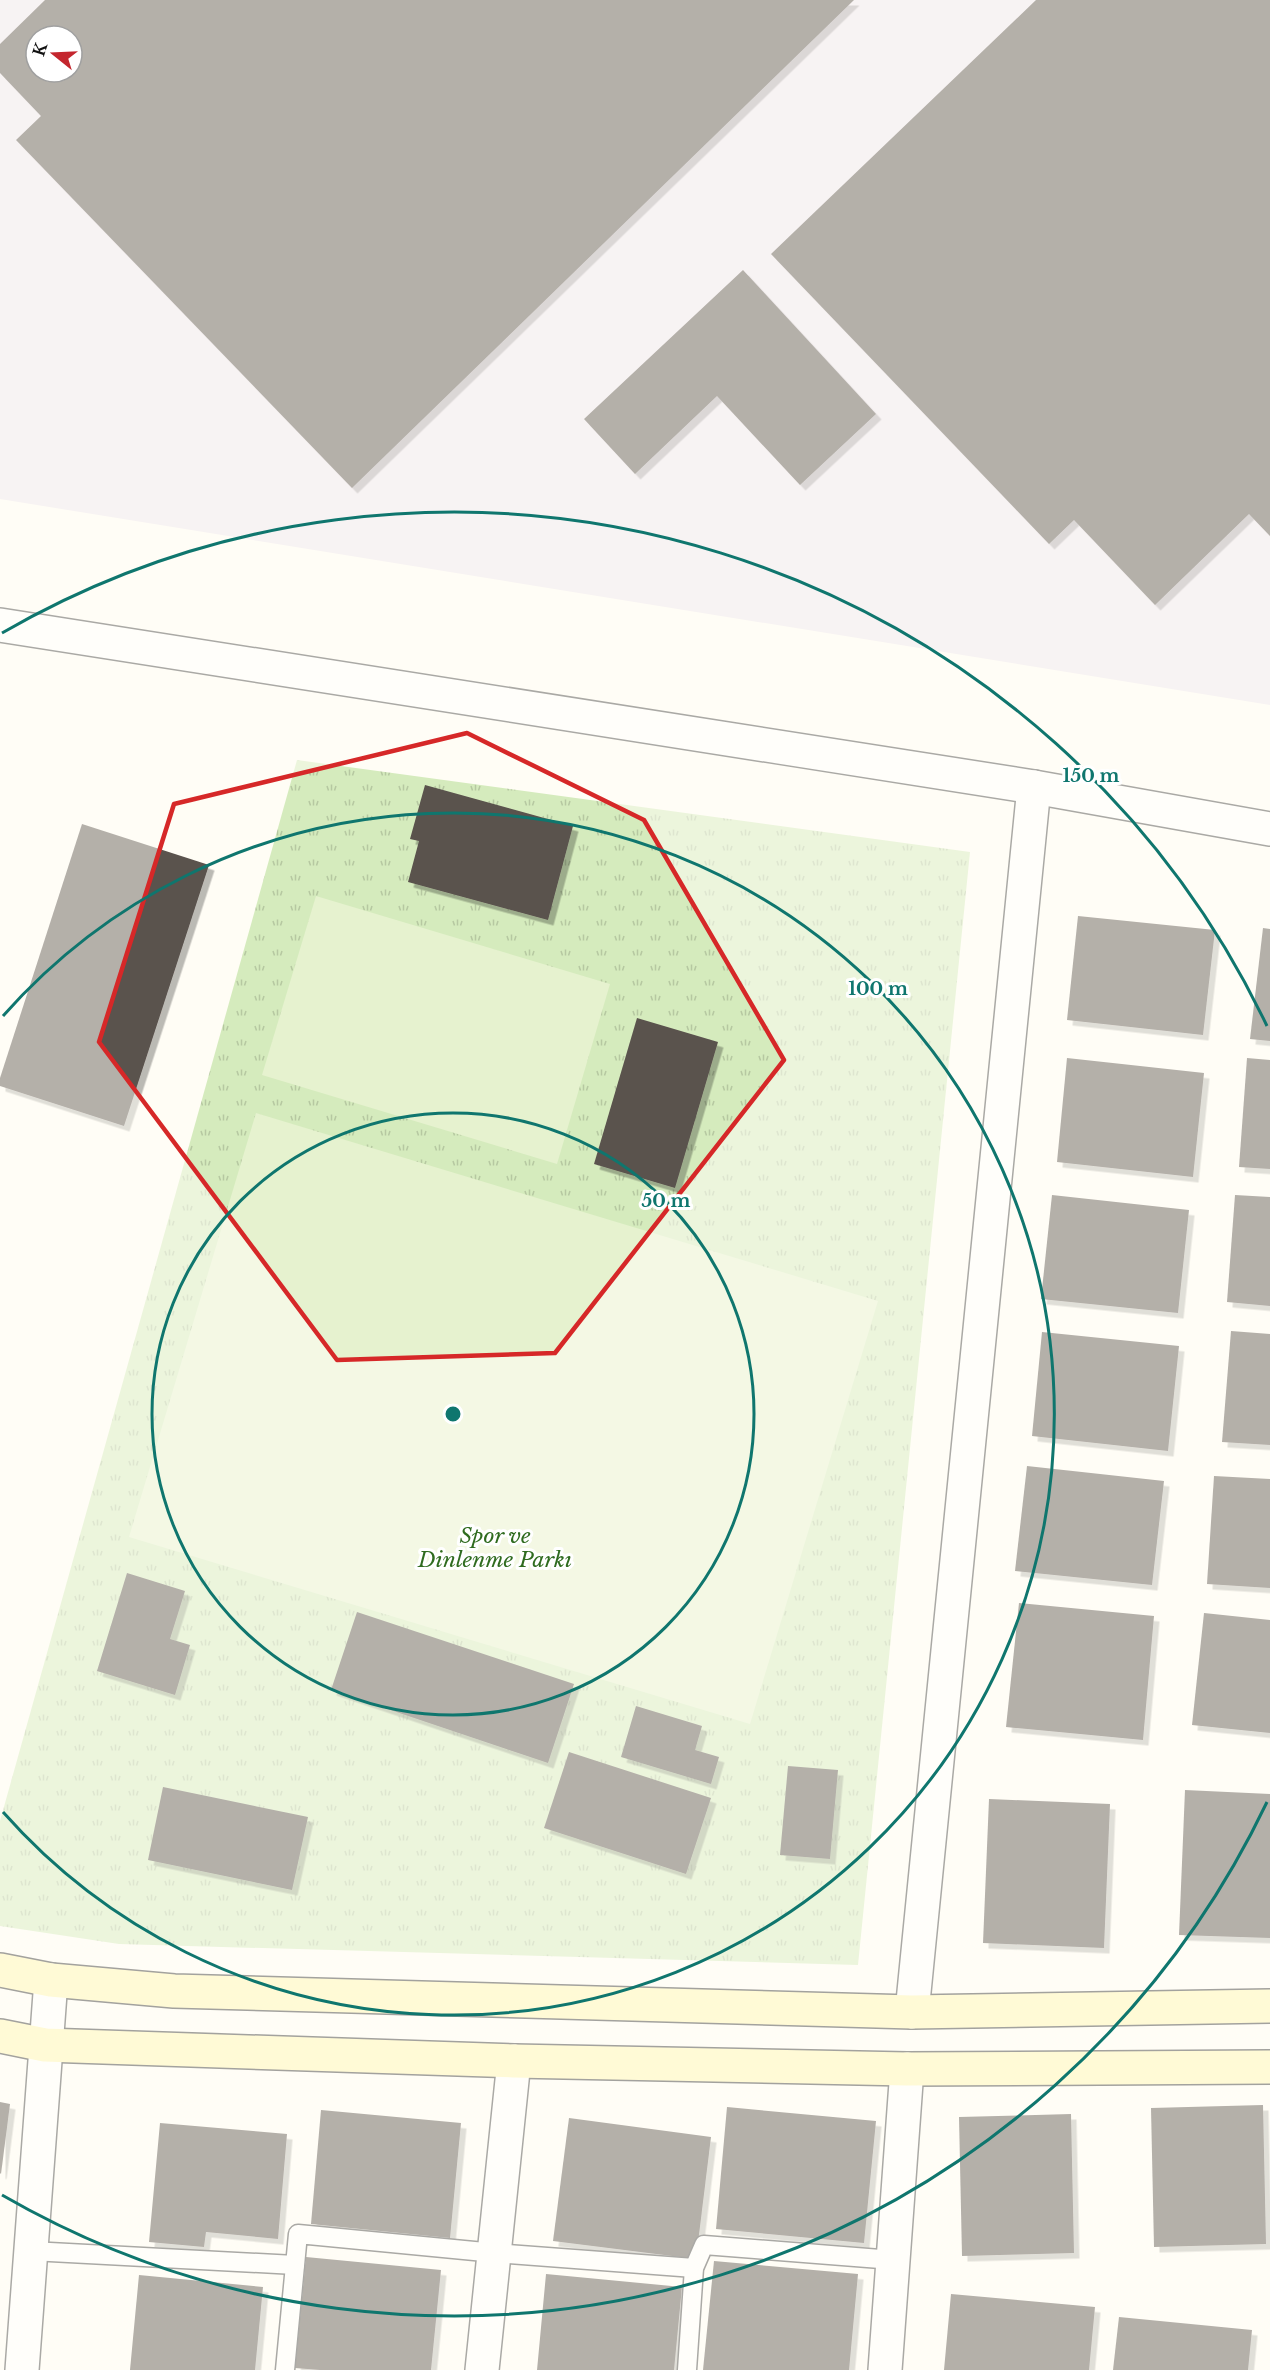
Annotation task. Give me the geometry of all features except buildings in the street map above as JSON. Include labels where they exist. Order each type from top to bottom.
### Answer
[{"type":"street","points":[[0,625],[1034,787],[1270,829]]},
{"type":"street","points":[[912,2012],[1034,787]]},
{"type":"street","points":[[0,1970],[51,1980],[174,1991],[912,2012],[1270,2006]]},
{"type":"street","points":[[22,2370],[51,1980]]},
{"type":"street","points":[[0,2036],[45,2045],[514,2061],[907,2069],[1270,2067]]},
{"type":"street","points":[[482,2370],[514,2061]]},
{"type":"street","points":[[885,2370],[907,2069]]},
{"type":"lane","points":[[285,2370],[298,2234],[495,2253],[694,2268]]},
{"type":"lane","points":[[687,2370],[694,2268],[704,2245],[893,2260]]},
{"type":"lane","points":[[30,2251],[295,2265]]},
{"type":"highlighted area","points":[[467,733],[644,820],[784,1060],[555,1353],[337,1360],[99,1042],[174,804]]},
{"type":"shaded area","points":[[0,0],[1270,0],[1270,705],[0,499]]},
{"type":"green space","name":"Spor ve Dinlenme Parkı","points":[[297,760],[970,852],[858,1965],[119,1944],[0,1926],[0,1821]]},
{"type":"green space","points":[[316,896],[610,984],[557,1164],[262,1075]]},
{"type":"green space","points":[[256,1113],[878,1301],[750,1724],[129,1537]]}]
